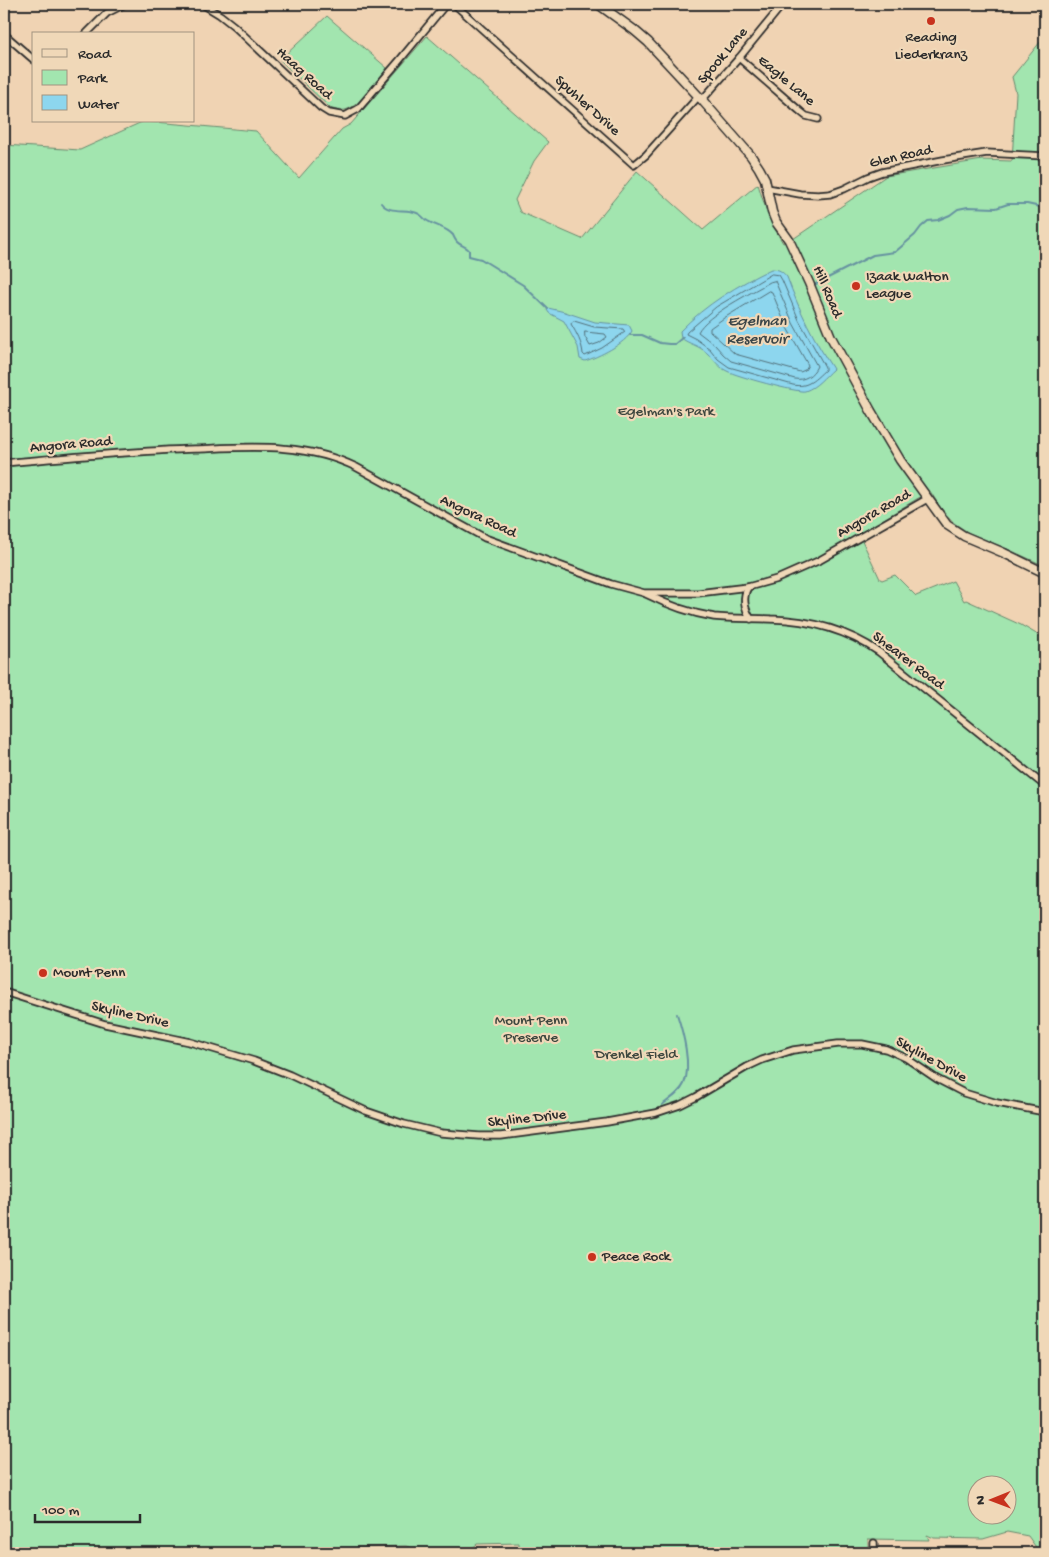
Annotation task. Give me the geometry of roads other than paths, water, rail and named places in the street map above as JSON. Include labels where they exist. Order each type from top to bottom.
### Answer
[{"type":"street","points":[[88,32],[107,13],[125,4]]},
{"type":"street","name":"Haag Road","points":[[202,4],[234,26],[321,108],[329,113],[345,116],[358,109],[446,4]]},
{"type":"street","name":"Spuhler Drive","points":[[454,4],[634,165],[646,156],[700,98]]},
{"type":"street","name":"Hill Road","points":[[598,4],[648,42],[751,156],[765,179],[776,222],[788,240],[809,283],[831,337],[870,411],[900,460],[947,525],[958,533],[1045,573]]},
{"type":"street","name":"Spook Lane","points":[[700,98],[739,58],[783,4]]},
{"type":"street","points":[[4,34],[32,58]]},
{"type":"street","name":"Eagle Lane","points":[[739,58],[806,116],[818,119]]},
{"type":"street","name":"Glen Road","points":[[767,188],[818,196],[844,189],[882,172],[943,160],[987,153],[1045,156]]},
{"type":"street","name":"Angora Road","points":[[4,463],[79,456],[210,448],[284,448],[315,452],[356,467],[485,538],[611,584],[644,593],[698,594],[748,587],[782,576],[812,564],[927,499]]},
{"type":"street","points":[[748,587],[744,599],[751,619]]},
{"type":"street","name":"Shearer Road","points":[[644,593],[667,605],[682,610],[714,616],[803,621],[834,629],[857,639],[879,652],[1045,786]]},
{"type":"street","name":"Skyline Drive","points":[[4,992],[105,1024],[190,1042],[254,1061],[290,1075],[366,1111],[404,1124],[441,1133],[501,1136],[638,1117],[680,1105],[762,1060],[805,1048],[852,1044],[874,1046],[896,1053],[948,1086],[964,1093],[997,1103],[1045,1112]]},
{"type":"street","points":[[874,1543],[874,1553]]},
{"type":"water","name":"Egelman Reservoir","points":[[771,269],[784,273],[787,277],[807,324],[833,369],[817,384],[805,391],[767,384],[727,371],[704,350],[681,338],[680,331],[700,312],[735,288]]},
{"type":"water","points":[[548,308],[595,322],[629,325],[632,331],[624,341],[604,353],[585,361],[580,359],[578,347],[564,321],[549,313]]},
{"type":"waterway","points":[[381,203],[393,210],[418,214],[429,222],[447,230],[457,242],[469,250],[469,256],[481,259],[523,285],[548,309]]},
{"type":"waterway","points":[[814,285],[873,255],[895,252],[928,221],[938,220],[958,209],[968,207],[996,208],[1008,204],[1027,204],[1045,208]]},
{"type":"waterway","points":[[630,335],[642,335],[660,343],[669,344],[675,344],[683,337]]},
{"type":"waterway","points":[[662,1105],[680,1090],[686,1077],[686,1049],[677,1014]]},
{"type":"place","name":"Reading Liederkranz","points":[[931,21]]},
{"type":"place","name":"Izaak Walton League","points":[[856,286]]},
{"type":"place","name":"Mount Penn","points":[[43,973]]},
{"type":"place","name":"Peace Rock","points":[[592,1257]]},
{"type":"park label","name":"Egelman's Park","points":[[666,412]]},
{"type":"park label","name":"Mount Penn Preserve","points":[[531,1030]]},
{"type":"park label","name":"Drenkel Field","points":[[636,1055]]}]
